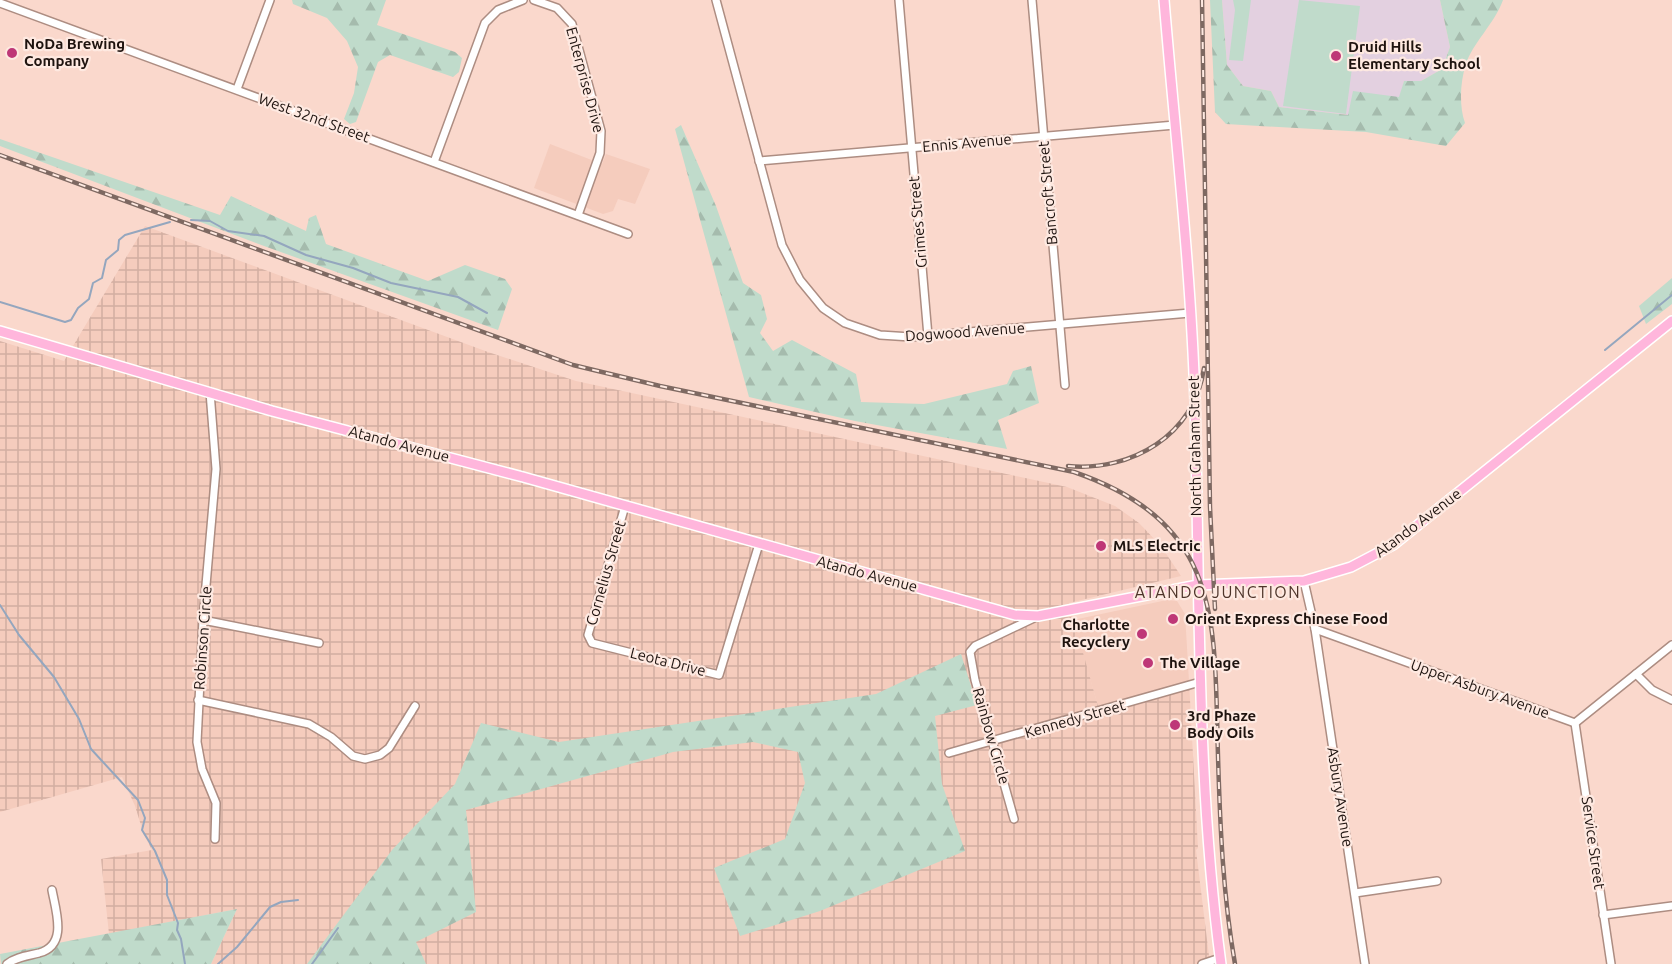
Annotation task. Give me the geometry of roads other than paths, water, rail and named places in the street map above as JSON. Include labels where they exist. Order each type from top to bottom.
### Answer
[{"type":"main road","name":"North Graham Street","points":[[1164,0],[1190,313],[1195,400],[1200,682],[1207,824],[1220,961]]},
{"type":"main road","name":"Atando Avenue","points":[[0,330],[210,392],[1016,615],[1038,616],[1198,585],[1304,581],[1351,567],[1394,545],[1672,321]]},
{"type":"street","points":[[237,89],[270,0]]},
{"type":"street","points":[[434,162],[485,23],[498,10],[523,0]]},
{"type":"street","name":"Enterprise Drive","points":[[534,0],[557,8],[572,24],[601,130],[600,153],[578,214]]},
{"type":"street","name":"Dogwood Avenue","points":[[716,0],[759,161],[789,261],[800,280],[824,308],[845,323],[865,332],[895,337],[1190,313]]},
{"type":"street","name":"Grimes Street","points":[[899,0],[928,336]]},
{"type":"street","name":"Bancroft Street","points":[[1032,0],[1065,385]]},
{"type":"street","name":"West 32nd Street","points":[[0,3],[628,234]]},
{"type":"street","name":"Ennis Avenue","points":[[759,161],[1175,125]]},
{"type":"street","name":"Robinson Circle","points":[[210,392],[216,469],[198,700],[309,724],[331,737],[353,756],[365,759],[380,755],[389,748],[415,706]]},
{"type":"street","name":"Cornelius Street","points":[[589,640],[625,506]]},
{"type":"street","name":"Leota Drive","points":[[589,640],[719,675],[759,544]]},
{"type":"street","points":[[1304,581],[1315,629]]},
{"type":"street","name":"Rainbow Circle","points":[[1014,819],[970,652],[975,646],[1038,616]]},
{"type":"street","points":[[203,620],[319,643]]},
{"type":"street","name":"Upper Asbury Avenue","points":[[1315,629],[1575,723]]},
{"type":"street","name":"Asbury Avenue","points":[[1315,629],[1365,964]]},
{"type":"street","points":[[1575,723],[1672,645]]},
{"type":"street","points":[[1636,674],[1652,690],[1672,700]]},
{"type":"street","name":"Kennedy Street","points":[[949,753],[1200,682]]},
{"type":"street","points":[[198,700],[198,755],[214,793],[215,839]]},
{"type":"street","name":"Service Street","points":[[1575,723],[1611,964]]},
{"type":"street","points":[[1355,893],[1437,881]]},
{"type":"street","points":[[7,964],[41,953],[53,945],[58,927],[52,890]]},
{"type":"street","points":[[1603,915],[1672,906]]},
{"type":"street","points":[[1202,964],[1220,961]]},
{"type":"waterway","points":[[191,220],[210,221],[228,231],[264,236],[306,255],[353,268],[391,283],[458,297],[487,313]]},
{"type":"waterway","points":[[0,302],[65,322],[71,320],[78,308],[89,299],[93,283],[102,278],[106,260],[118,250],[119,240],[125,235],[170,222]]},
{"type":"waterway","points":[[1605,350],[1672,295]]},
{"type":"waterway","points":[[0,605],[19,635],[54,677],[79,719],[91,749],[138,800],[145,818],[142,830],[155,851],[167,880],[167,895],[178,923],[177,930],[181,939],[185,964]]},
{"type":"waterway","points":[[218,964],[237,947],[270,907],[281,902],[298,900]]},
{"type":"waterway","points":[[312,964],[338,928]]},
{"type":"railway","points":[[1202,0],[1210,507],[1215,609]]},
{"type":"railway","points":[[0,155],[573,365],[660,386],[1074,472],[1123,494],[1159,519],[1184,549],[1201,583],[1210,621],[1215,662],[1223,860],[1235,964]]},
{"type":"railway","points":[[1068,466],[1115,463],[1156,444],[1174,430],[1188,412],[1198,392],[1204,368]]},
{"type":"place","name":"NoDa Brewing Company","points":[[12,53]]},
{"type":"place","name":"Druid Hills Elementary School","points":[[1336,56]]},
{"type":"place","name":"MLS Electric","points":[[1101,546]]},
{"type":"place","name":"Orient Express Chinese Food","points":[[1173,619]]},
{"type":"place","name":"Charlotte Recyclery","points":[[1142,634]]},
{"type":"place","name":"The Village","points":[[1148,663]]},
{"type":"place","name":"3rd Phaze Body Oils","points":[[1175,725]]},
{"type":"district","name":"ATANDO JUNCTION","points":[[1218,592]]}]
